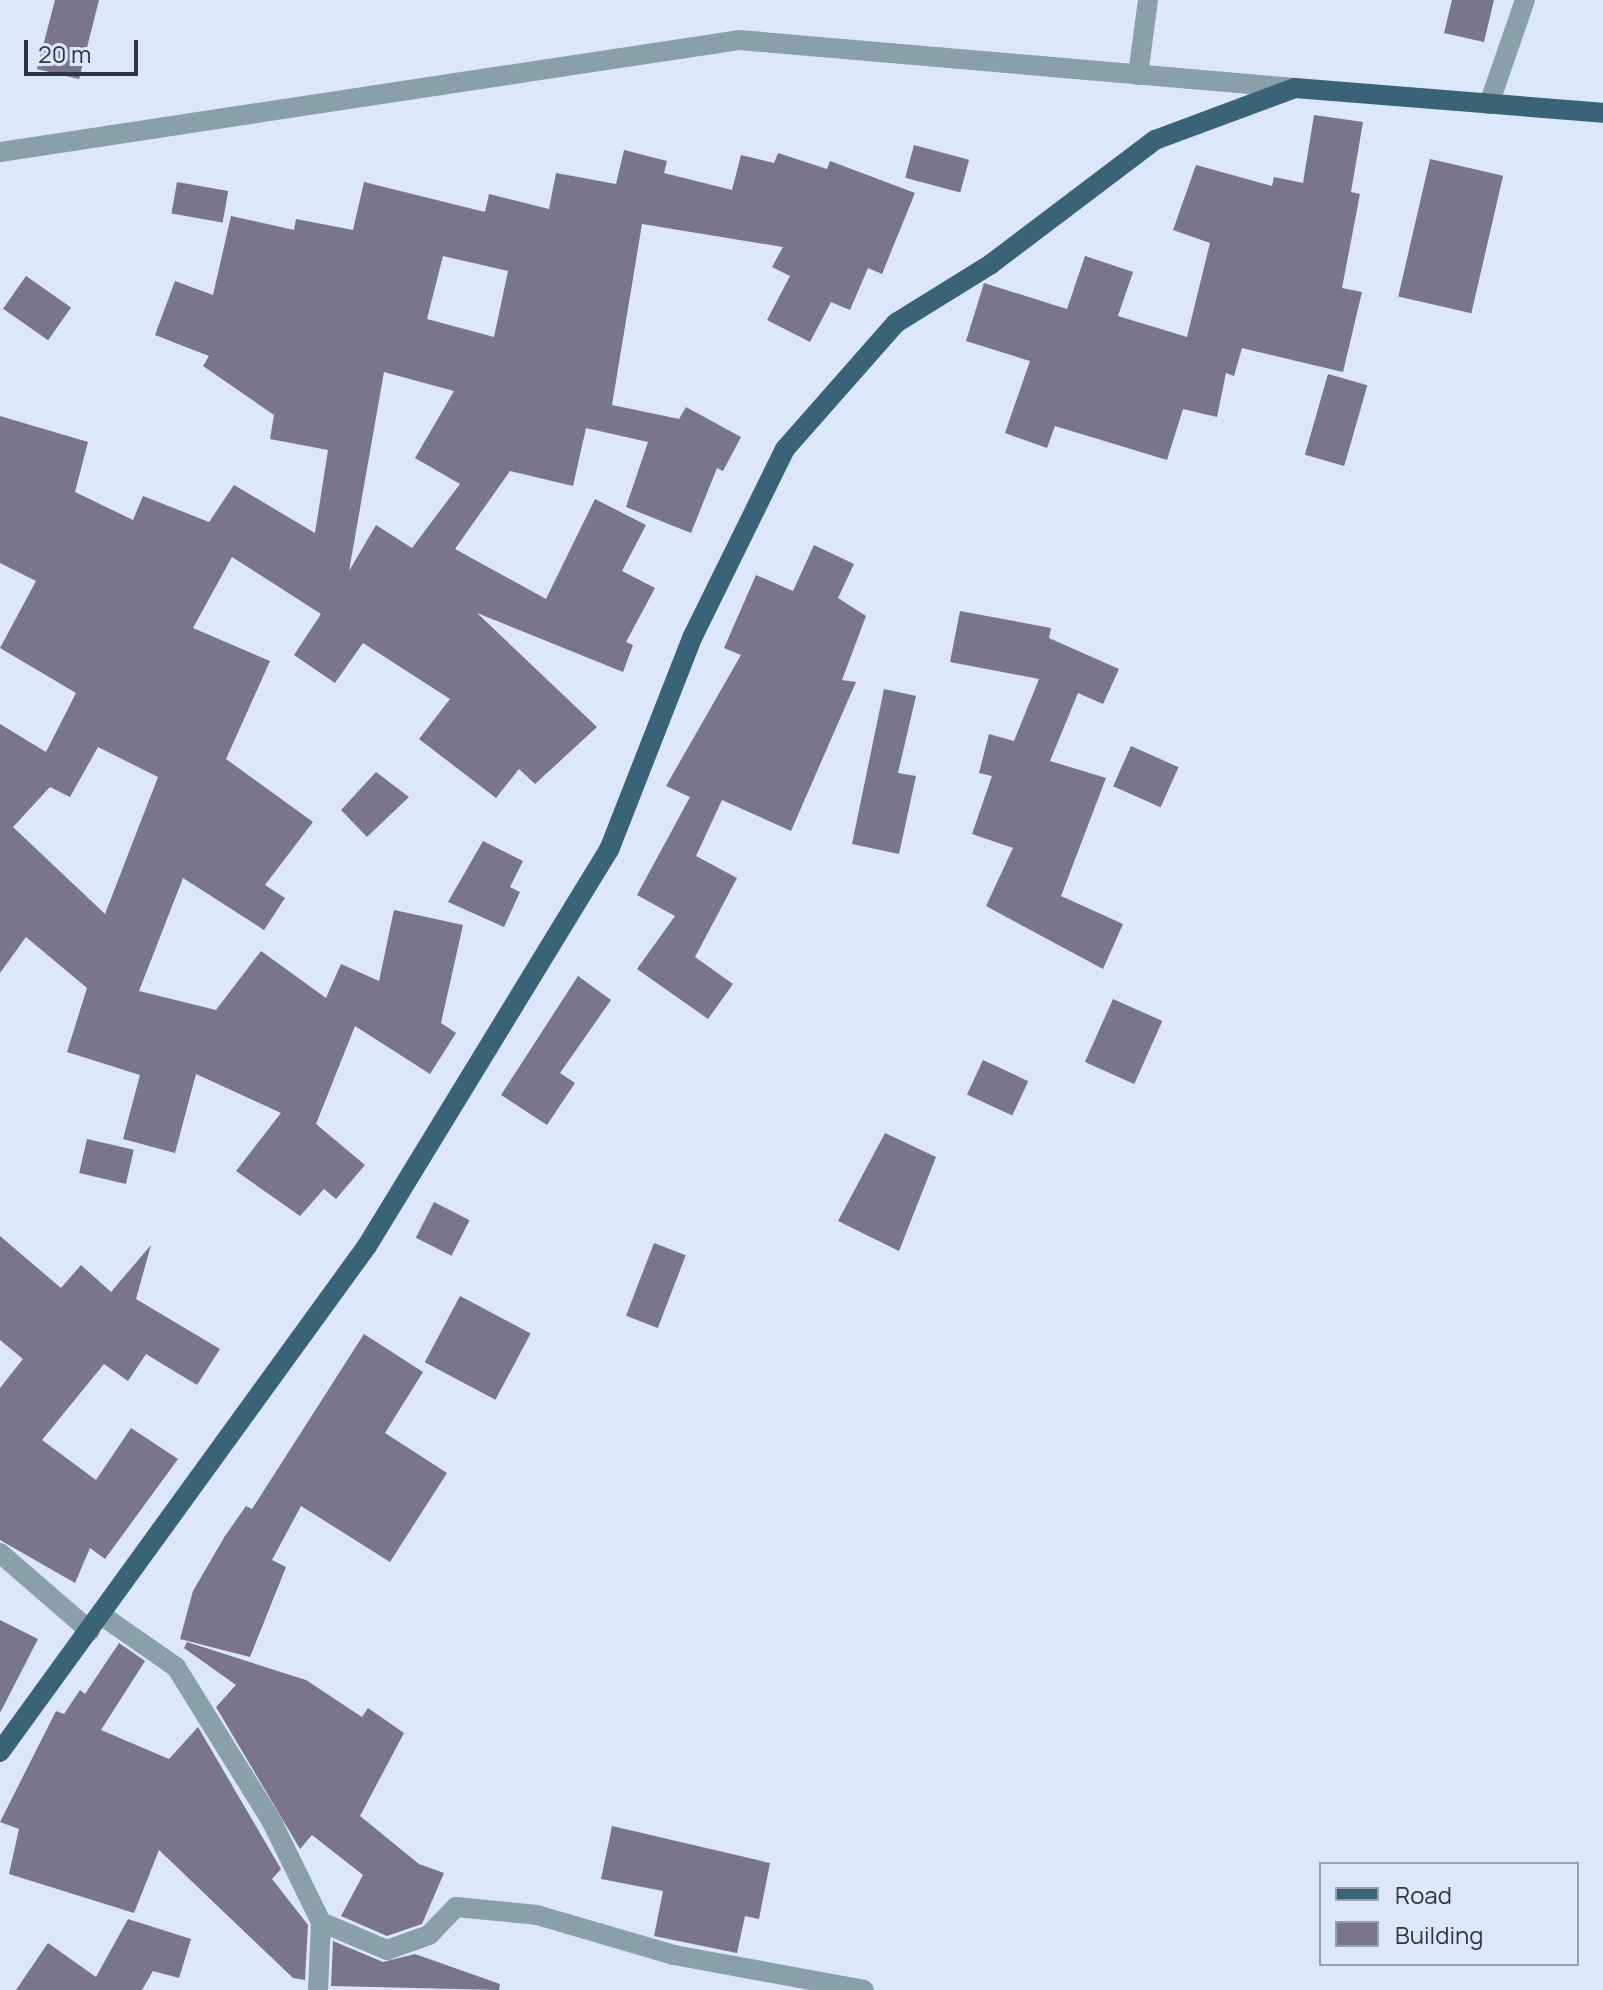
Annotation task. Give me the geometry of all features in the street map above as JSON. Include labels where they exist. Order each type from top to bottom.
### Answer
[{"type":"main road","points":[[0,1752],[97,1624],[367,1246],[609,850],[693,636],[785,449],[896,323],[991,264],[1155,140],[1295,88],[1603,113]]},
{"type":"street","points":[[1138,75],[1148,0]]},
{"type":"street","points":[[1489,104],[1525,0]]},
{"type":"street","points":[[0,152],[739,40],[1295,88]]},
{"type":"street","points":[[0,1553],[97,1624],[176,1667],[272,1822],[321,1922],[318,1990]]},
{"type":"street","points":[[321,1922],[387,1950],[429,1935],[456,1907],[537,1915],[674,1955],[864,1990]]},
{"type":"building","points":[[55,0],[99,0],[79,79],[37,69]]},
{"type":"building","points":[[1452,0],[1494,0],[1484,42],[1444,33]]},
{"type":"building","points":[[1314,115],[1363,122],[1351,192],[1360,194],[1342,288],[1362,292],[1343,372],[1242,348],[1234,376],[1226,373],[1217,417],[1183,409],[1167,460],[1055,426],[1047,448],[1005,433],[1030,361],[966,341],[984,283],[1067,309],[1085,256],[1133,272],[1118,316],[1187,337],[1210,243],[1173,230],[1196,165],[1272,186],[1274,177],[1303,183]]},
{"type":"building","points":[[914,145],[969,160],[960,193],[905,178]]},
{"type":"building","points":[[624,150],[667,161],[664,173],[732,190],[741,155],[774,163],[778,153],[827,169],[830,161],[915,193],[882,274],[868,268],[850,310],[831,302],[810,342],[767,320],[790,276],[772,267],[783,247],[642,224],[612,405],[679,419],[686,407],[741,437],[723,471],[717,468],[691,533],[626,507],[648,442],[586,428],[573,486],[510,471],[455,549],[546,599],[595,499],[646,525],[622,571],[655,588],[626,642],[633,645],[623,672],[477,613],[597,727],[535,784],[519,769],[496,798],[419,739],[450,699],[363,643],[335,683],[294,655],[321,614],[232,557],[193,628],[270,661],[226,759],[313,822],[265,885],[285,898],[264,930],[183,878],[139,991],[216,1010],[261,951],[326,998],[341,964],[379,981],[394,910],[463,925],[441,1023],[456,1033],[430,1074],[355,1026],[316,1124],[365,1165],[336,1199],[324,1189],[300,1216],[236,1171],[281,1113],[196,1074],[175,1153],[123,1139],[140,1075],[67,1052],[87,988],[26,937],[0,973],[0,724],[46,752],[76,693],[0,648],[36,581],[0,563],[0,416],[88,442],[75,492],[133,520],[143,496],[209,522],[234,485],[315,533],[328,450],[270,439],[274,415],[203,366],[209,356],[155,335],[175,281],[213,295],[231,216],[294,230],[296,219],[353,230],[364,182],[485,212],[489,194],[549,209],[556,173],[616,184]],"holes":[[[443,256],[508,271],[494,337],[427,319]],[[384,372],[454,391],[415,458],[460,484],[412,548],[376,525],[349,571]],[[98,747],[158,777],[105,914],[13,827],[50,787],[70,797]]]},
{"type":"building","points":[[1430,159],[1503,176],[1471,313],[1398,296]]},
{"type":"building","points":[[177,182],[228,191],[223,223],[171,214]]},
{"type":"building","points":[[26,276],[71,308],[48,340],[3,309]]},
{"type":"building","points":[[1328,374],[1367,385],[1344,466],[1305,455]]},
{"type":"building","points":[[814,545],[854,564],[838,598],[866,616],[842,680],[856,682],[791,831],[722,800],[696,856],[737,878],[695,957],[733,984],[708,1019],[637,969],[675,916],[637,895],[690,797],[666,786],[741,655],[724,648],[756,575],[793,591]]},
{"type":"building","points":[[960,611],[1051,628],[1049,638],[1119,669],[1103,704],[1078,693],[1050,761],[1106,778],[1061,896],[1123,924],[1103,969],[986,906],[1013,848],[972,834],[992,776],[979,773],[989,734],[1014,741],[1039,679],[950,662]]},
{"type":"building","points":[[884,689],[916,696],[898,773],[916,776],[899,854],[852,844]]},
{"type":"building","points":[[1131,746],[1179,767],[1161,807],[1113,786]]},
{"type":"building","points":[[376,772],[409,797],[367,837],[341,810]]},
{"type":"building","points":[[483,841],[523,861],[510,887],[520,892],[504,927],[448,902]]},
{"type":"building","points":[[578,976],[611,1000],[560,1073],[575,1083],[547,1125],[501,1095]]},
{"type":"building","points":[[1113,999],[1162,1021],[1134,1084],[1085,1062]]},
{"type":"building","points":[[983,1060],[1028,1081],[1012,1116],[967,1094]]},
{"type":"building","points":[[885,1133],[936,1157],[899,1251],[838,1221]]},
{"type":"building","points":[[87,1139],[134,1150],[126,1184],[79,1173]]},
{"type":"building","points":[[434,1202],[470,1220],[451,1256],[416,1238]]},
{"type":"building","points":[[0,1236],[61,1288],[81,1265],[111,1292],[151,1245],[136,1299],[220,1349],[197,1385],[146,1354],[128,1381],[104,1364],[42,1440],[96,1480],[131,1428],[178,1459],[105,1559],[90,1548],[75,1583],[0,1540],[0,1388],[23,1359],[0,1340]]},
{"type":"building","points":[[654,1243],[686,1255],[658,1328],[626,1316]]},
{"type":"building","points":[[460,1296],[531,1334],[495,1400],[425,1362]]},
{"type":"building","points":[[364,1334],[423,1372],[385,1433],[447,1473],[390,1562],[301,1506],[272,1560],[286,1567],[250,1657],[180,1639],[193,1591],[225,1536],[246,1506],[252,1509]]},
{"type":"building","points":[[0,1620],[38,1639],[0,1713]]},
{"type":"building","points":[[187,1642],[306,1680],[362,1717],[368,1708],[404,1733],[360,1816],[419,1864],[444,1873],[422,1924],[387,1936],[341,1916],[363,1875],[312,1835],[300,1849],[216,1707],[236,1685],[184,1648]]},
{"type":"building","points":[[119,1643],[145,1661],[101,1730],[169,1759],[198,1727],[281,1869],[272,1879],[308,1925],[305,1980],[293,1978],[159,1850],[134,1913],[9,1874],[19,1829],[0,1822],[56,1711],[64,1714],[80,1690],[85,1694]]},
{"type":"building","points":[[612,1826],[770,1863],[759,1919],[745,1916],[737,1953],[654,1936],[663,1891],[601,1879]]},
{"type":"building","points":[[128,1919],[191,1939],[179,1978],[153,1971],[142,1990],[16,1990],[48,1943],[96,1977]]},
{"type":"building","points":[[333,1941],[383,1962],[415,1954],[500,1984],[499,1990],[331,1986]]}]
